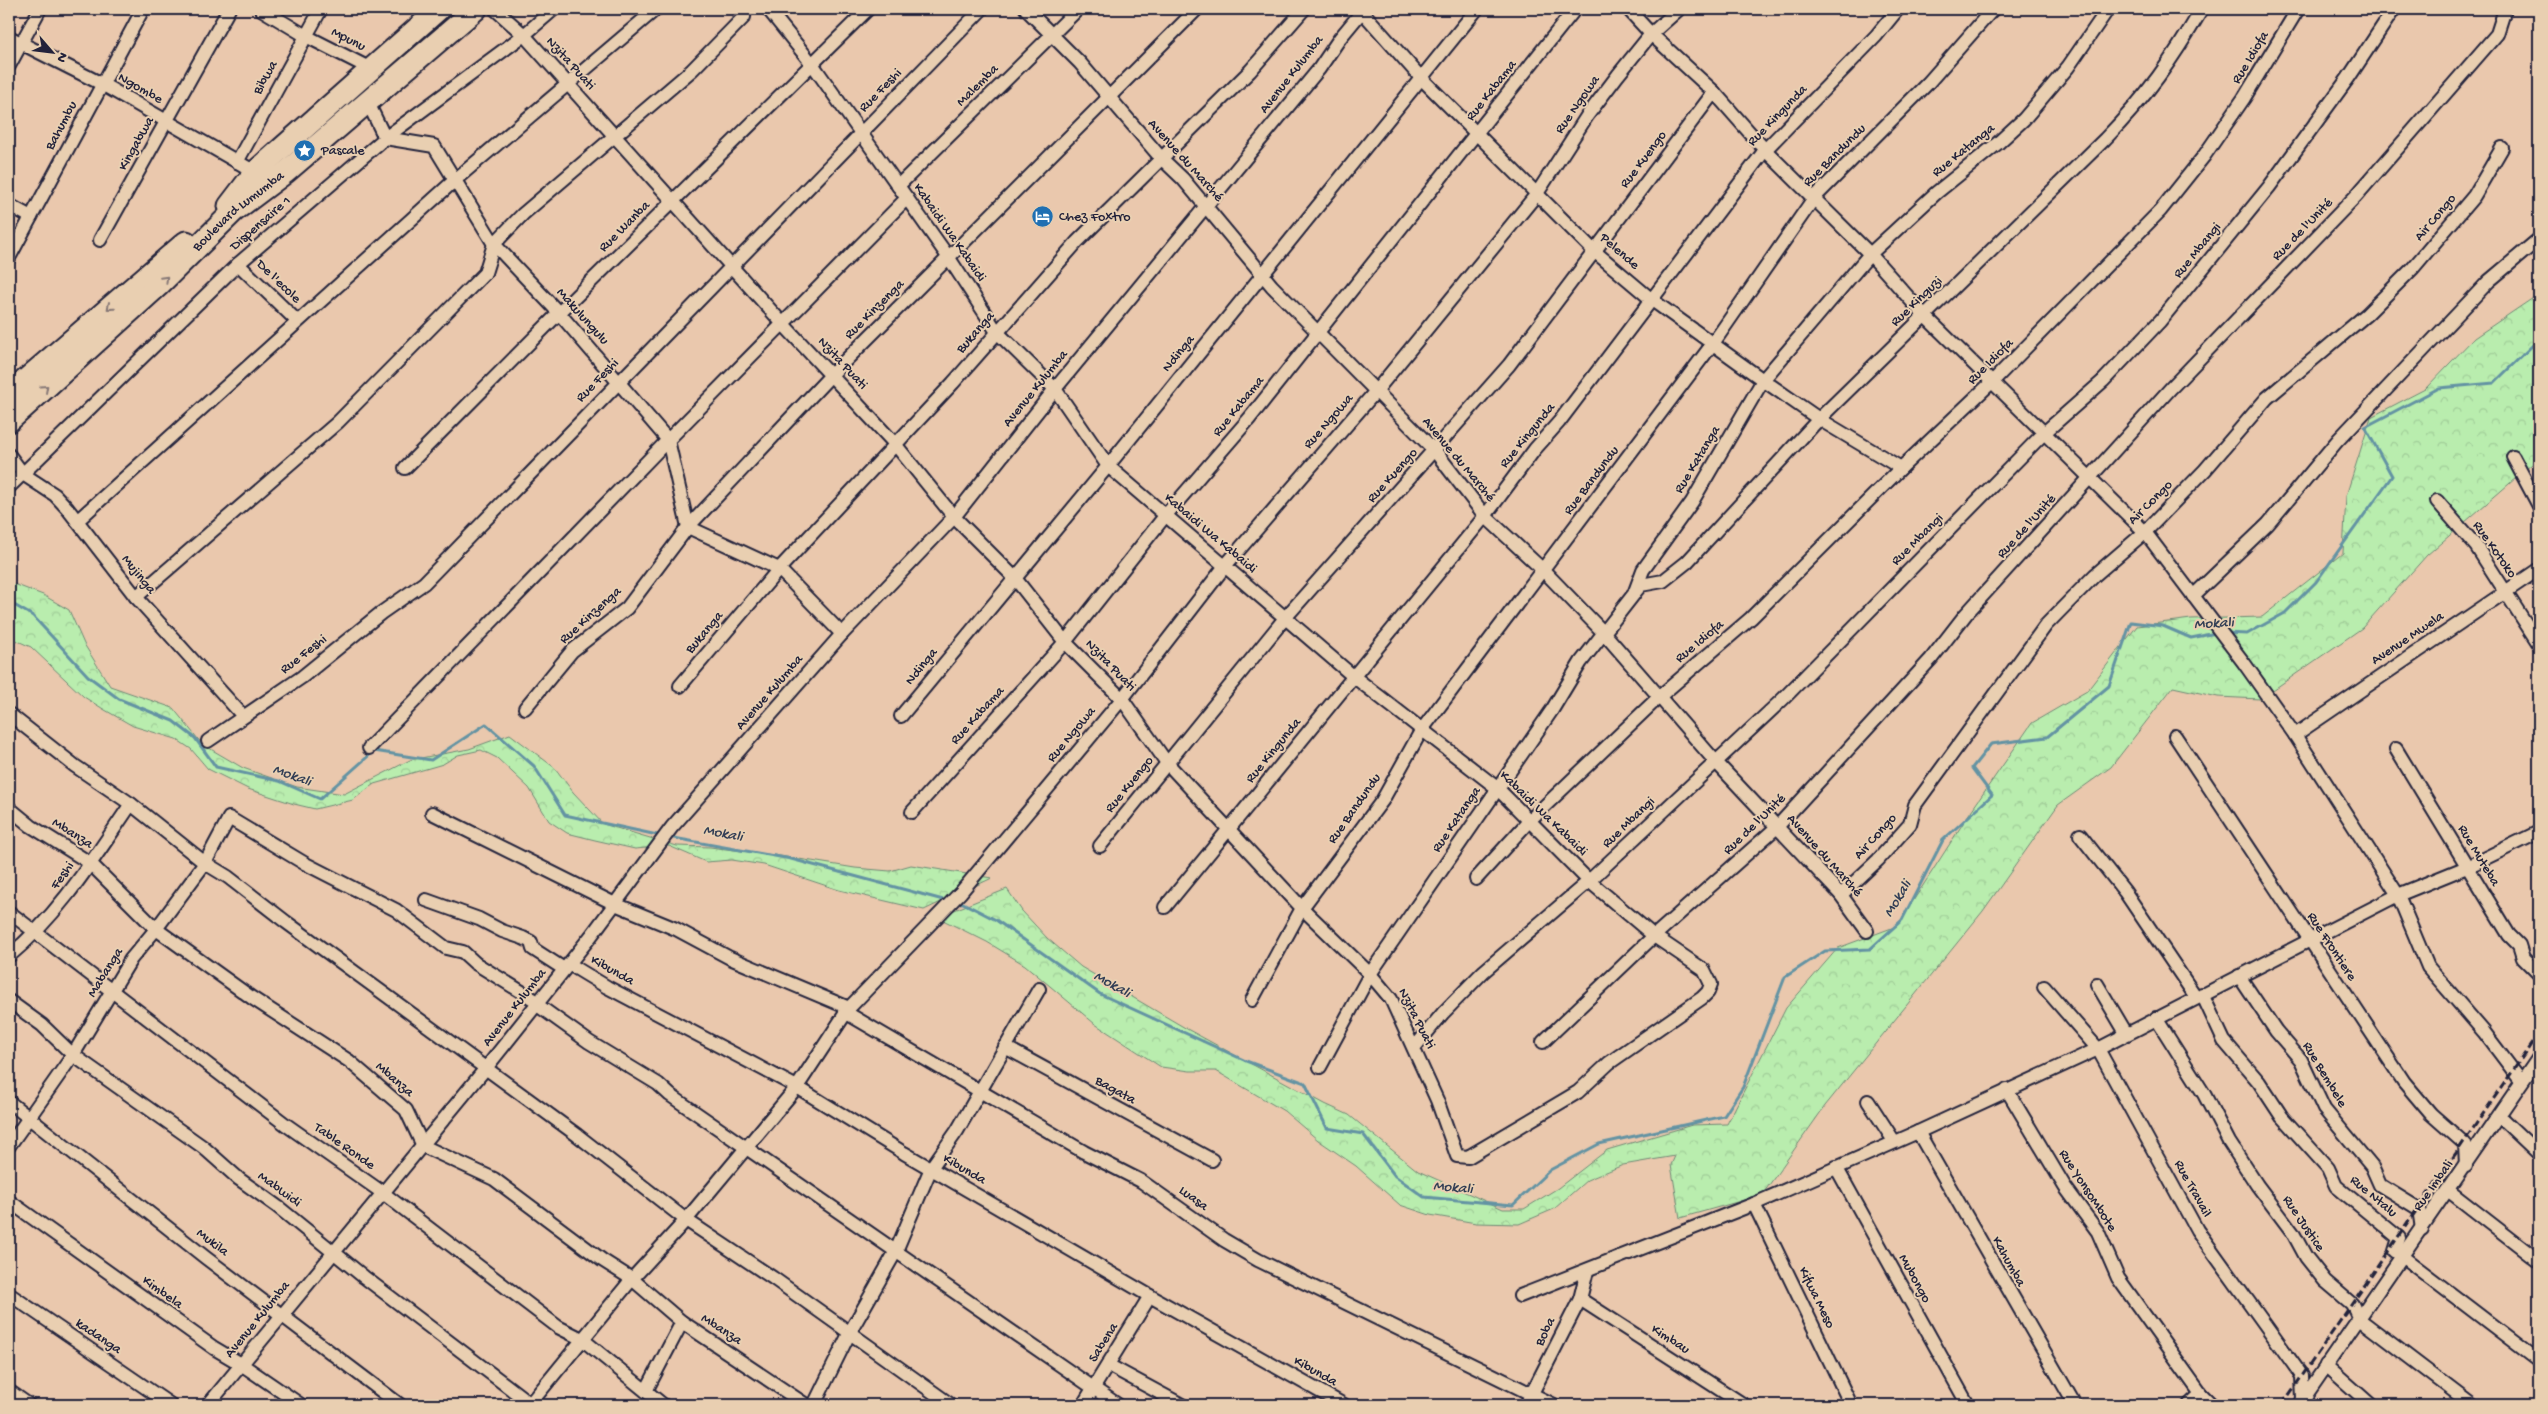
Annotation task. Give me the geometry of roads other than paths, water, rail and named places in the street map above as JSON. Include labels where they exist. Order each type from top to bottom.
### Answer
[{"type":"highway","points":[[231,209],[246,167],[439,9]]},
{"type":"highway","name":"Boulevard Lumumba","points":[[282,168],[454,9]]},
{"type":"highway","name":"Boulevard Lumumba","points":[[9,394],[156,266],[231,209],[476,9]]},
{"type":"highway","points":[[231,209],[278,193],[486,9]]},
{"type":"highway","name":"Boulevard Lumumba","points":[[9,421],[158,286],[231,209]]},
{"type":"street","points":[[9,66],[40,9]]},
{"type":"street","name":"Bahumbu","points":[[9,258],[143,9]]},
{"type":"street","name":"Kingabwa","points":[[100,240],[229,9]]},
{"type":"street","name":"Mpunu","points":[[261,9],[306,36],[369,68]]},
{"type":"street","name":"Bibwa","points":[[246,167],[306,36],[321,9]]},
{"type":"street","name":"Nzita Puati","points":[[495,9],[524,35],[783,324],[832,374],[895,444],[954,517],[1014,577],[1066,642],[1122,699],[1168,764],[1302,908],[1370,974],[1390,999],[1414,1048],[1437,1100],[1457,1156],[1468,1157],[1578,1092],[1609,1063],[1702,998]]},
{"type":"street","name":"Dispensaire 1","points":[[9,487],[238,264],[385,138],[524,35],[554,9]]},
{"type":"street","points":[[77,521],[455,180],[569,85],[656,9]]},
{"type":"street","points":[[136,598],[344,415],[485,273],[494,244],[553,187],[616,137],[692,70],[744,17],[745,9]]},
{"type":"street","name":"Kabaidi Wa Kabaidi","points":[[768,9],[813,65],[949,258],[997,332],[1055,388],[1108,466],[1353,676],[1421,731],[1497,788],[1589,881],[1654,936],[1704,970],[1709,976],[1711,984],[1708,992],[1702,998]]},
{"type":"street","name":"Rue Wanba","points":[[405,468],[559,313],[868,9]]},
{"type":"street","name":"Rue Feshi","points":[[208,741],[302,678],[381,613],[424,583],[618,381],[982,9]]},
{"type":"street","name":"Avenue du Marché","points":[[1026,9],[1080,63],[1161,158],[1183,179],[1264,274],[1272,286],[1434,451],[1485,516],[1543,570],[1603,632],[1715,761],[1841,895],[1867,931]]},
{"type":"street","name":"Malemba","points":[[898,186],[1078,9]]},
{"type":"street","name":"Rue Kinzenga","points":[[525,708],[572,651],[627,608],[688,527],[832,374],[1197,9]]},
{"type":"street","name":"Bukanga","points":[[680,686],[779,569],[953,383],[1077,242],[1250,71],[1304,9]]},
{"type":"street","name":"Ndinga","points":[[901,716],[1014,577],[1108,466],[1477,9]]},
{"type":"street","name":"Rue Kabama","points":[[912,812],[1066,642],[1166,516],[1249,419],[1576,9]]},
{"type":"street","points":[[1628,9],[1651,34],[1714,92],[1764,150],[1870,254],[1924,315],[2145,532],[2295,735],[2398,895],[2428,967],[2484,1032],[2521,1081]]},
{"type":"street","name":"Rue Ngowa","points":[[530,1405],[632,1279],[686,1220],[796,1087],[847,1010],[960,892],[1122,699],[1225,566],[1376,391],[1536,195],[1587,116],[1651,34],[1679,9]]},
{"type":"street","name":"Rue Kingunda","points":[[1165,908],[1485,516],[1652,300],[1764,150],[1876,36],[1898,9]]},
{"type":"street","name":"Rue Bandundu","points":[[1252,1000],[1302,908],[1382,801],[1421,731],[1714,342],[1814,198],[1928,83],[1993,9]]},
{"type":"street","name":"Rue Katanga","points":[[1320,1067],[1370,974],[1603,632],[1634,594],[1643,570],[1692,502],[1763,380],[1870,254],[1936,193],[1998,143],[2024,119],[2068,67],[2108,9]]},
{"type":"street","name":"Rue Kinguzi","points":[[1634,594],[1641,585],[1663,581],[1687,562],[1819,419],[2138,105],[2165,70],[2202,9]]},
{"type":"street","name":"Rue Idiofa","points":[[1476,879],[1530,820],[1658,696],[1751,618],[1901,468],[1993,381],[2166,204],[2204,156],[2244,98],[2298,9]]},
{"type":"street","name":"Rue Mbangi","points":[[1414,1048],[1483,972],[1589,881],[1783,699],[2044,434],[2103,381],[2166,314],[2269,187],[2349,77],[2394,9]]},
{"type":"street","name":"Rue de l'Unité","points":[[1543,1042],[1654,936],[1778,827],[1930,659],[1966,614],[2171,388],[2356,196],[2498,34],[2505,9]]},
{"type":"street","name":"Pelende","points":[[1362,10],[1422,79],[1594,252],[1652,300],[1714,342],[1763,380],[1819,419],[1901,468]]},
{"type":"street","name":"Avenue Kulumba","points":[[208,1405],[486,1068],[615,904],[672,826],[842,634],[954,517],[1055,388],[1319,69],[1362,10]]},
{"type":"street","name":"Ngombe","points":[[9,37],[102,84],[246,167]]},
{"type":"street","name":"Rue Kuengo","points":[[1100,846],[1285,618],[1509,365],[1714,92]]},
{"type":"street","points":[[371,109],[385,138]]},
{"type":"street","name":"Makulungulu","points":[[385,138],[434,146],[494,244],[559,313],[668,440],[688,527]]},
{"type":"street","name":"Air Congo","points":[[1841,895],[1878,860],[1910,824],[1915,805],[2046,625],[2095,575],[2145,532],[2205,470],[2267,398],[2366,314],[2413,268],[2474,196],[2502,148]]},
{"type":"street","points":[[369,748],[668,440],[907,198]]},
{"type":"street","points":[[9,205],[31,216]]},
{"type":"street","points":[[2193,596],[2268,524],[2338,440],[2489,281],[2539,239]]},
{"type":"street","name":"De l'ecole","points":[[238,264],[297,321]]},
{"type":"street","name":"Mujinga","points":[[9,455],[23,474],[55,495],[136,598],[243,716]]},
{"type":"street","points":[[2513,458],[2539,506]]},
{"type":"street","name":"Rue Kotoko","points":[[2437,501],[2476,546],[2539,644]]},
{"type":"street","points":[[688,527],[779,569],[842,634]]},
{"type":"street","name":"Avenue Mwela","points":[[2295,735],[2539,569]]},
{"type":"street","points":[[9,714],[76,766],[131,804],[205,863],[228,877],[286,922],[486,1068],[686,1220],[773,1278],[951,1405]]},
{"type":"street","name":"Rue Frontiere","points":[[2175,736],[2404,1082],[2432,1114],[2464,1144],[2466,1166]]},
{"type":"street","name":"Rue Muteba","points":[[2396,749],[2509,935],[2519,945],[2522,958],[2539,974]]},
{"type":"street","name":"Feshi","points":[[9,956],[62,903],[131,804]]},
{"type":"street","name":"Mbanza","points":[[9,808],[31,826],[90,863],[156,928],[252,998],[349,1061],[406,1110],[422,1146],[494,1179],[602,1260],[632,1279],[682,1322],[806,1405]]},
{"type":"street","name":"Luasa","points":[[432,813],[615,904],[676,929],[730,958],[847,1010],[1084,1152],[1141,1182],[1224,1240],[1258,1260],[1533,1393],[1554,1405]]},
{"type":"street","name":"Mabanga","points":[[9,1146],[73,1055],[131,959],[205,863],[229,818],[304,863],[396,910],[446,948],[463,952],[475,964],[537,1003]]},
{"type":"street","points":[[1520,1296],[1754,1204],[1918,1132],[2098,1049],[2398,895],[2467,867],[2539,832]]},
{"type":"street","points":[[2080,835],[2125,892],[2199,996]]},
{"type":"street","name":"Kibunda","points":[[426,900],[479,918],[502,931],[523,938],[530,942],[533,949],[796,1087],[1150,1296],[1344,1405]]},
{"type":"street","name":"Table Ronde","points":[[9,912],[285,1124],[383,1193],[558,1327],[582,1339],[653,1400]]},
{"type":"street","name":"Rue Bembele","points":[[2239,976],[2276,1032],[2301,1060],[2324,1109],[2372,1166],[2380,1185],[2419,1209],[2422,1229]]},
{"type":"street","points":[[2097,984],[2126,1034]]},
{"type":"street","name":"Rue Travail","points":[[2044,987],[2098,1049],[2197,1230],[2302,1376],[2304,1403]]},
{"type":"street","points":[[814,1405],[850,1332],[896,1251],[931,1168],[957,1131],[1039,989]]},
{"type":"street","name":"Rue Ntalu","points":[[2199,996],[2224,1041],[2259,1082],[2282,1117],[2328,1168],[2336,1186],[2399,1238],[2395,1251],[2403,1257]]},
{"type":"street","name":"Mabwidi","points":[[9,1002],[42,1025],[73,1055],[203,1147],[239,1179],[278,1207],[530,1405]]},
{"type":"street","points":[[537,1003],[589,1042],[658,1084],[746,1148],[1118,1405]]},
{"type":"street","name":"Rue Justice","points":[[2156,1018],[2204,1094],[2229,1142],[2257,1185],[2293,1232],[2306,1257],[2325,1281],[2352,1304],[2359,1320],[2472,1405]]},
{"type":"street","name":"Bagata","points":[[1004,1047],[1212,1160]]},
{"type":"street","name":"Rue Imbali","points":[[2304,1403],[2326,1365],[2500,1117],[2521,1081],[2539,1057]]},
{"type":"street","name":"Rue YonsoMbote","points":[[2007,1090],[2065,1187],[2098,1232],[2118,1278],[2200,1394],[2212,1405]]},
{"type":"street","name":"Mukila","points":[[9,1102],[92,1169],[400,1405]]},
{"type":"street","points":[[1868,1102],[1894,1141]]},
{"type":"street","points":[[2500,1117],[2539,1154]]},
{"type":"street","name":"Kahumba","points":[[1918,1132],[2075,1405]]},
{"type":"street","name":"Mubongo","points":[[1836,1167],[1968,1405]]},
{"type":"street","points":[[2448,1191],[2539,1261]]},
{"type":"street","name":"Kimbela","points":[[9,1201],[214,1348],[242,1364],[301,1405]]},
{"type":"street","name":"Kifwa Meso","points":[[1754,1204],[1851,1405]]},
{"type":"street","points":[[2403,1257],[2539,1361]]},
{"type":"street","name":"Boba","points":[[1526,1405],[1580,1299],[1587,1271]]},
{"type":"street","name":"kadanga","points":[[9,1294],[171,1405]]},
{"type":"street","name":"Sabena","points":[[1083,1405],[1150,1296]]},
{"type":"street","name":"Kimbau","points":[[1580,1299],[1737,1403]]},
{"type":"street","points":[[653,1400],[682,1322]]},
{"type":"street","points":[[1108,1365],[1182,1405]]},
{"type":"street","points":[[2326,1365],[2371,1405]]},
{"type":"street","points":[[9,1391],[29,1405]]},
{"type":"street","points":[[2189,1405],[2200,1394]]},
{"type":"waterway","name":"Mokali","points":[[2225,633],[2247,634],[2285,613],[2316,582],[2392,476],[2365,427],[2439,388],[2494,383],[2539,339]]},
{"type":"waterway","name":"Mokali","points":[[9,602],[33,616],[88,676],[119,699],[173,721],[195,738],[216,767],[279,781],[320,799],[374,751],[431,760],[486,724],[534,766],[565,815],[662,836]]},
{"type":"waterway","name":"Mokali","points":[[955,902],[963,903],[996,920],[1100,994],[1246,1061],[1305,1083],[1327,1128],[1363,1134],[1395,1176],[1424,1197],[1513,1205],[1550,1170],[1599,1144],[1724,1116],[1743,1087],[1785,977],[1825,951],[1870,949],[1902,920],[1943,840],[1992,795],[1972,768],[1991,744],[2047,737],[2109,686],[2131,622],[2163,626],[2191,638],[2216,633]]},
{"type":"waterway","name":"Mokali","points":[[668,837],[791,859],[947,901]]},
{"type":"railway","points":[[2282,1405],[2539,1033]]},
{"type":"place","name":"Pascale","points":[[305,151]]},
{"type":"place","name":"Chez Foxtro","points":[[1043,217]]}]
